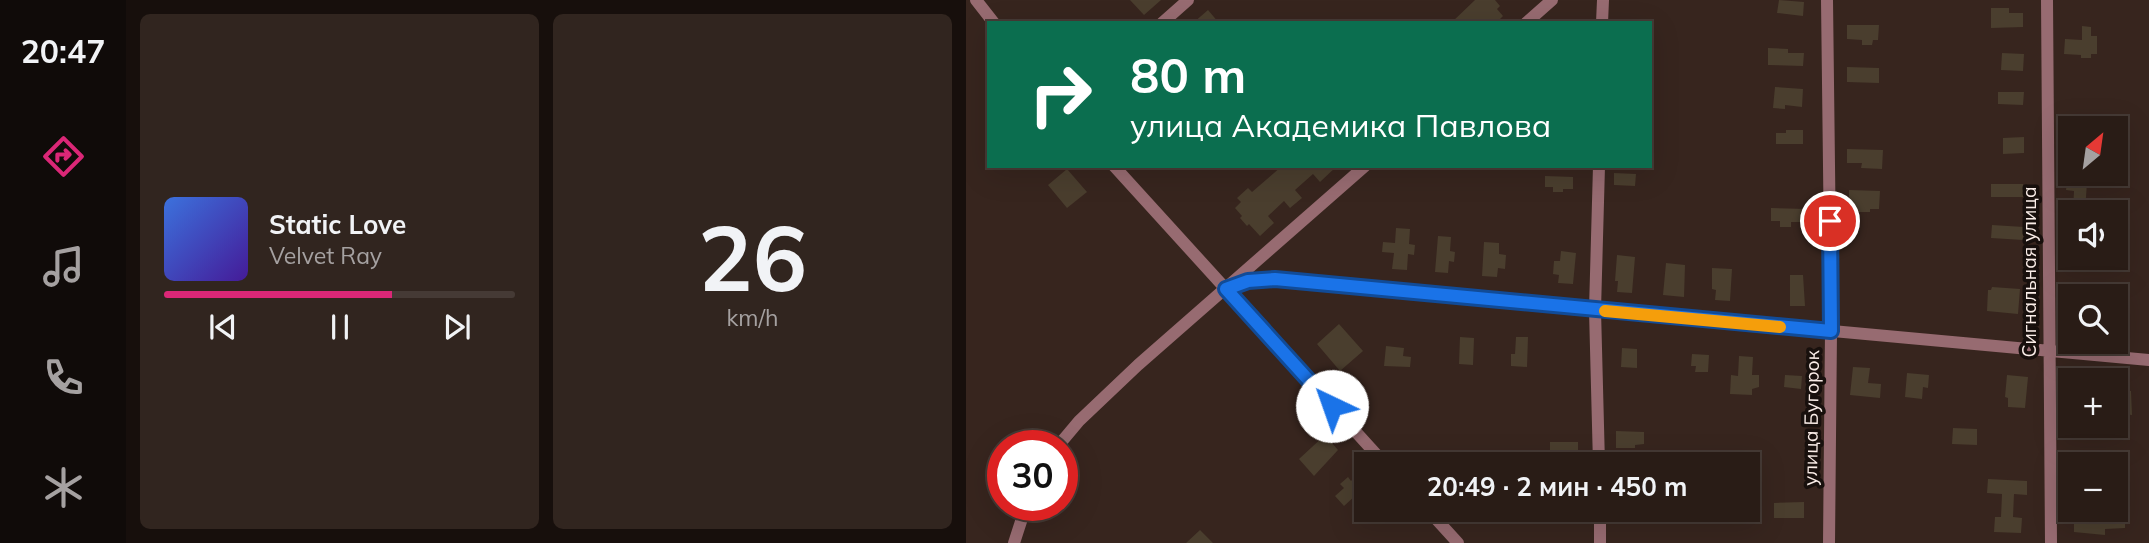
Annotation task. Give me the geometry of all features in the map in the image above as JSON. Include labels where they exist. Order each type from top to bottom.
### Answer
[{"type":"street","points":[[976,0],[992,21]]},
{"type":"street","points":[[1164,21],[1188,0]]},
{"type":"street","points":[[1528,21],[1552,0]]},
{"type":"street","points":[[1602,21],[1603,0]]},
{"type":"street","name":"улица Бугорок","points":[[1827,0],[1831,331],[1829,543]]},
{"type":"street","name":"Сигнальная улица","points":[[2047,0],[2051,543]]},
{"type":"street","points":[[1116,168],[1374,452]]},
{"type":"street","points":[[1071,430],[1128,374],[1363,168]]},
{"type":"street","points":[[1598,452],[1595,310],[1599,168]]},
{"type":"street","points":[[1226,289],[1248,281],[1275,279],[2149,360]]},
{"type":"street","points":[[1014,543],[1021,521]]},
{"type":"street","points":[[1439,522],[1458,543]]},
{"type":"street","points":[[1600,522],[1600,543]]},
{"type":"building","points":[[1130,0],[1161,0],[1144,15]]},
{"type":"building","points":[[1475,0],[1495,0],[1500,6],[1497,9],[1503,16],[1498,21],[1453,21]]},
{"type":"building","points":[[1779,0],[1804,2],[1803,16],[1777,13]]},
{"type":"building","points":[[1991,8],[2009,8],[2009,13],[2023,13],[2023,27],[1991,28]]},
{"type":"building","points":[[1208,10],[1217,21],[1195,21]]},
{"type":"building","points":[[1847,25],[1879,25],[1878,40],[1873,40],[1872,45],[1862,45],[1862,40],[1847,39]]},
{"type":"building","points":[[2082,26],[2091,27],[2091,36],[2097,36],[2097,54],[2091,54],[2091,58],[2081,58],[2081,55],[2064,54],[2065,39],[2082,40]]},
{"type":"building","points":[[1768,48],[1788,49],[1788,53],[1804,53],[1803,66],[1768,65]]},
{"type":"building","points":[[2002,53],[2024,54],[2023,71],[2001,70]]},
{"type":"building","points":[[1847,67],[1879,68],[1879,83],[1847,82]]},
{"type":"building","points":[[1775,87],[1803,89],[1802,107],[1785,105],[1785,109],[1773,108]]},
{"type":"building","points":[[1998,92],[2024,92],[2023,105],[1998,104]]},
{"type":"building","points":[[1786,130],[1803,130],[1803,144],[1776,144],[1776,133],[1786,133]]},
{"type":"building","points":[[2024,137],[2024,153],[2003,154],[2003,138]]},
{"type":"building","points":[[1847,149],[1883,150],[1882,169],[1861,168],[1862,163],[1847,163]]},
{"type":"building","points":[[1280,168],[1335,168],[1320,182],[1313,174],[1295,190],[1302,198],[1290,208],[1284,201],[1268,216],[1274,223],[1260,236],[1249,224],[1247,226],[1235,208],[1241,202],[1237,198],[1248,188],[1252,192]]},
{"type":"building","points":[[1067,169],[1087,192],[1067,208],[1048,185]]},
{"type":"building","points":[[1614,173],[1636,174],[1635,186],[1614,185]]},
{"type":"building","points":[[1545,176],[1573,177],[1573,189],[1553,192],[1553,187],[1545,187]]},
{"type":"building","points":[[1991,184],[2023,184],[2023,197],[1991,197]]},
{"type":"building","points":[[2066,186],[2087,186],[2086,200],[2074,200],[2074,191],[2066,190]]},
{"type":"building","points":[[1849,190],[1880,191],[1879,209],[1849,212]]},
{"type":"building","points":[[1771,208],[1806,209],[1806,222],[1791,222],[1791,227],[1780,227],[1780,221],[1771,221]]},
{"type":"building","points":[[1992,225],[2024,227],[2023,240],[1991,238]]},
{"type":"building","points":[[1396,228],[1410,229],[1409,244],[1415,245],[1414,255],[1408,254],[1407,270],[1392,269],[1394,253],[1382,252],[1383,242],[1395,243]]},
{"type":"building","points":[[1438,236],[1451,237],[1450,251],[1455,252],[1454,262],[1449,261],[1448,273],[1435,272]]},
{"type":"building","points":[[1484,242],[1499,243],[1499,254],[1506,255],[1505,269],[1498,268],[1497,277],[1482,276]]},
{"type":"building","points":[[1561,251],[1576,253],[1573,284],[1558,283],[1559,275],[1553,274],[1554,261],[1560,261]]},
{"type":"building","points":[[1617,255],[1635,257],[1632,293],[1617,292]]},
{"type":"building","points":[[1666,263],[1685,265],[1684,297],[1663,295]]},
{"type":"building","points":[[1712,268],[1732,269],[1730,301],[1715,300]]},
{"type":"building","points":[[1790,275],[1803,275],[1805,306],[1790,306]]},
{"type":"building","points":[[1992,287],[2020,289],[2018,314],[1987,311],[1988,290]]},
{"type":"building","points":[[1339,324],[1363,351],[1340,371],[1317,344]]},
{"type":"building","points":[[1460,337],[1474,338],[1473,365],[1459,364]]},
{"type":"building","points":[[1516,337],[1528,337],[1527,367],[1511,366]]},
{"type":"building","points":[[1386,346],[1404,348],[1403,356],[1411,357],[1410,367],[1384,366]]},
{"type":"building","points":[[1622,348],[1637,349],[1637,368],[1621,367]]},
{"type":"building","points":[[1692,354],[1709,355],[1708,372],[1695,372],[1696,366],[1691,366]]},
{"type":"building","points":[[1739,356],[1753,357],[1752,375],[1759,375],[1759,387],[1752,389],[1752,395],[1730,394],[1731,375],[1738,376]]},
{"type":"building","points":[[1853,367],[1870,368],[1868,383],[1881,384],[1880,398],[1850,395]]},
{"type":"building","points":[[1907,373],[1929,375],[1928,388],[1923,387],[1922,399],[1905,397]]},
{"type":"building","points":[[1785,375],[1802,376],[1801,389],[1784,387]]},
{"type":"building","points":[[2007,375],[2028,377],[2025,408],[2008,407],[2008,398],[2005,397]]},
{"type":"building","points":[[2128,391],[2131,391],[2132,415],[2128,414]]},
{"type":"building","points":[[1953,428],[1977,429],[1977,445],[1952,444]]},
{"type":"building","points":[[1616,431],[1644,432],[1644,444],[1635,445],[1635,448],[1616,448]]},
{"type":"building","points":[[1325,435],[1338,450],[1314,476],[1299,459]]},
{"type":"building","points":[[1550,442],[1578,442],[1578,452],[1550,452]]},
{"type":"building","points":[[1348,477],[1351,481],[1354,478],[1354,497],[1344,506],[1335,496],[1344,488],[1340,484]]},
{"type":"building","points":[[1988,479],[2027,481],[2027,495],[2014,494],[2013,517],[2022,518],[2021,533],[1994,532],[1995,517],[2001,517],[2002,494],[1987,493]]},
{"type":"building","points":[[1804,502],[1804,518],[1774,518],[1774,503]]},
{"type":"building","points":[[2074,522],[2125,522],[2125,528],[2105,529],[2105,535],[2074,532]]},
{"type":"building","points":[[1200,530],[1213,543],[1186,543]]},
{"type":"slow traffic","points":[[1605,311],[1780,327]]},
{"type":"route","points":[[1332,406],[1226,289],[1248,281],[1275,279],[1831,331],[1830,221]]}]
